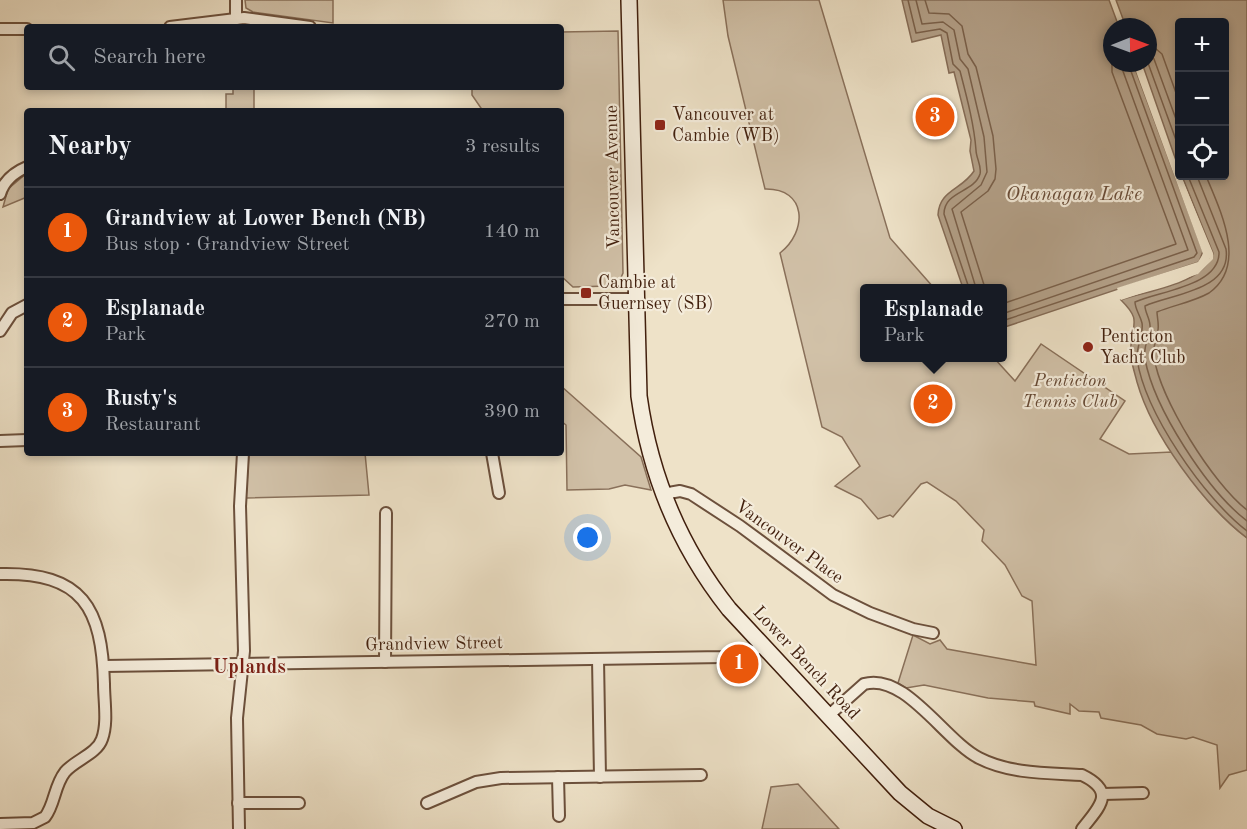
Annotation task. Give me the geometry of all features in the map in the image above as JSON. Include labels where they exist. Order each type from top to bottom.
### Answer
[{"type":"street","points":[[236,0],[236,19]]},
{"type":"street","name":"Vancouver Avenue","points":[[629,0],[639,396],[644,432],[663,494]]},
{"type":"street","points":[[195,24],[236,19],[282,24]]},
{"type":"street","points":[[0,29],[24,29]]},
{"type":"street","points":[[1,189],[15,174],[24,169]]},
{"type":"street","points":[[564,299],[635,299]]},
{"type":"street","points":[[0,331],[12,313],[24,307]]},
{"type":"street","points":[[0,441],[24,440]]},
{"type":"street","points":[[239,829],[237,718],[243,663],[240,506],[243,456]]},
{"type":"street","points":[[493,456],[499,493]]},
{"type":"street","name":"Vancouver Place","points":[[663,494],[680,491],[691,494],[740,526],[833,595],[870,613],[913,629],[933,633]]},
{"type":"street","name":"Lower Bench Road","points":[[663,494],[700,569],[718,595],[828,716],[915,806],[954,829]]},
{"type":"street","points":[[385,662],[386,513]]},
{"type":"street","points":[[0,574],[47,579],[66,587],[82,599],[98,626],[104,666],[105,728],[101,742],[65,772],[53,792],[48,813],[40,822],[0,824]]},
{"type":"street","name":"Grandview Street","points":[[104,666],[724,657],[750,654],[762,645]]},
{"type":"street","points":[[598,659],[600,777]]},
{"type":"street","points":[[828,716],[864,684],[883,684],[909,698],[955,741],[980,759],[1014,770],[1082,775],[1100,787],[1103,794],[1101,804],[1082,829]]},
{"type":"street","points":[[427,803],[462,787],[489,779],[701,775]]},
{"type":"street","points":[[558,777],[559,816]]},
{"type":"street","points":[[1103,794],[1143,793]]},
{"type":"street","points":[[238,804],[299,803]]},
{"type":"green space","points":[[245,0],[333,0],[333,23],[253,12],[246,8]]},
{"type":"green space","name":"Penticton Tennis Club","points":[[723,0],[819,0],[890,238],[930,284],[860,284],[860,362],[998,362],[1015,381],[1041,344],[1125,401],[1100,439],[1129,454],[1172,452],[1215,509],[1247,538],[1247,770],[1229,775],[1220,788],[1217,745],[1193,737],[1186,739],[1157,734],[1141,725],[1101,718],[1099,712],[1079,711],[1070,704],[1070,714],[1035,706],[1034,702],[988,698],[924,685],[906,688],[898,683],[913,635],[930,644],[940,640],[947,649],[1036,665],[1032,601],[1022,596],[1005,565],[982,541],[984,530],[956,501],[927,482],[921,484],[893,517],[890,515],[878,519],[861,499],[835,486],[860,466],[842,437],[822,427],[780,253],[795,234],[799,223],[799,212],[796,203],[789,195],[765,189],[728,36]]},
{"type":"green space","points":[[618,31],[623,273],[619,282],[608,286],[573,287],[564,279],[564,108],[481,108],[472,95],[472,90],[564,90],[564,32]]},
{"type":"green space","points":[[233,90],[254,90],[254,108],[226,108],[226,94],[233,94]]},
{"type":"green space","points":[[24,176],[24,198],[3,207],[8,189]]},
{"type":"green space","points":[[564,389],[641,457],[651,490],[625,485],[609,489],[567,490],[566,425],[564,423]]},
{"type":"green space","points":[[249,456],[365,456],[369,495],[246,498]]},
{"type":"green space","points":[[798,784],[839,829],[762,829],[771,787]]},
{"type":"water","name":"Okanagan Lake","points":[[902,0],[1109,0],[1116,18],[1103,18],[1103,72],[1136,72],[1203,251],[1199,262],[1007,326],[1007,284],[962,284],[938,215],[942,200],[974,171],[970,151],[971,140],[954,72],[949,73],[941,35],[912,42]]},
{"type":"water","name":"Okanagan Lake","points":[[1116,0],[1247,0],[1247,538],[1197,488],[1154,424],[1144,403],[1132,364],[1133,317],[1121,300],[1187,279],[1207,264],[1213,253],[1184,180],[1229,180],[1229,18],[1175,18],[1175,158],[1145,72],[1157,72],[1157,18],[1123,18]]},
{"type":"pier","points":[[1136,72],[1139,72],[1175,169],[1175,178]]},
{"type":"pier","points":[[1176,180],[1179,180],[1206,254],[1200,265],[1118,291],[1117,288],[1198,262],[1203,254]]},
{"type":"pier","points":[[1182,180],[1213,253],[1213,259],[1198,274],[1121,300],[1120,297],[1197,271],[1210,258]]},
{"type":"place","name":"Rusty's","points":[[935,117]]},
{"type":"place","name":"Vancouver at Cambie (WB)","points":[[660,125]]},
{"type":"place","name":"Cambie at Guernsey (SB)","points":[[586,293]]},
{"type":"place","name":"Penticton Yacht Club","points":[[1088,347]]},
{"type":"place","name":"Esplanade","points":[[933,404]]},
{"type":"place","name":"Grandview at Lower Bench (NB)","points":[[739,664]]},
{"type":"district","name":"Uplands","points":[[249,668]]}]
